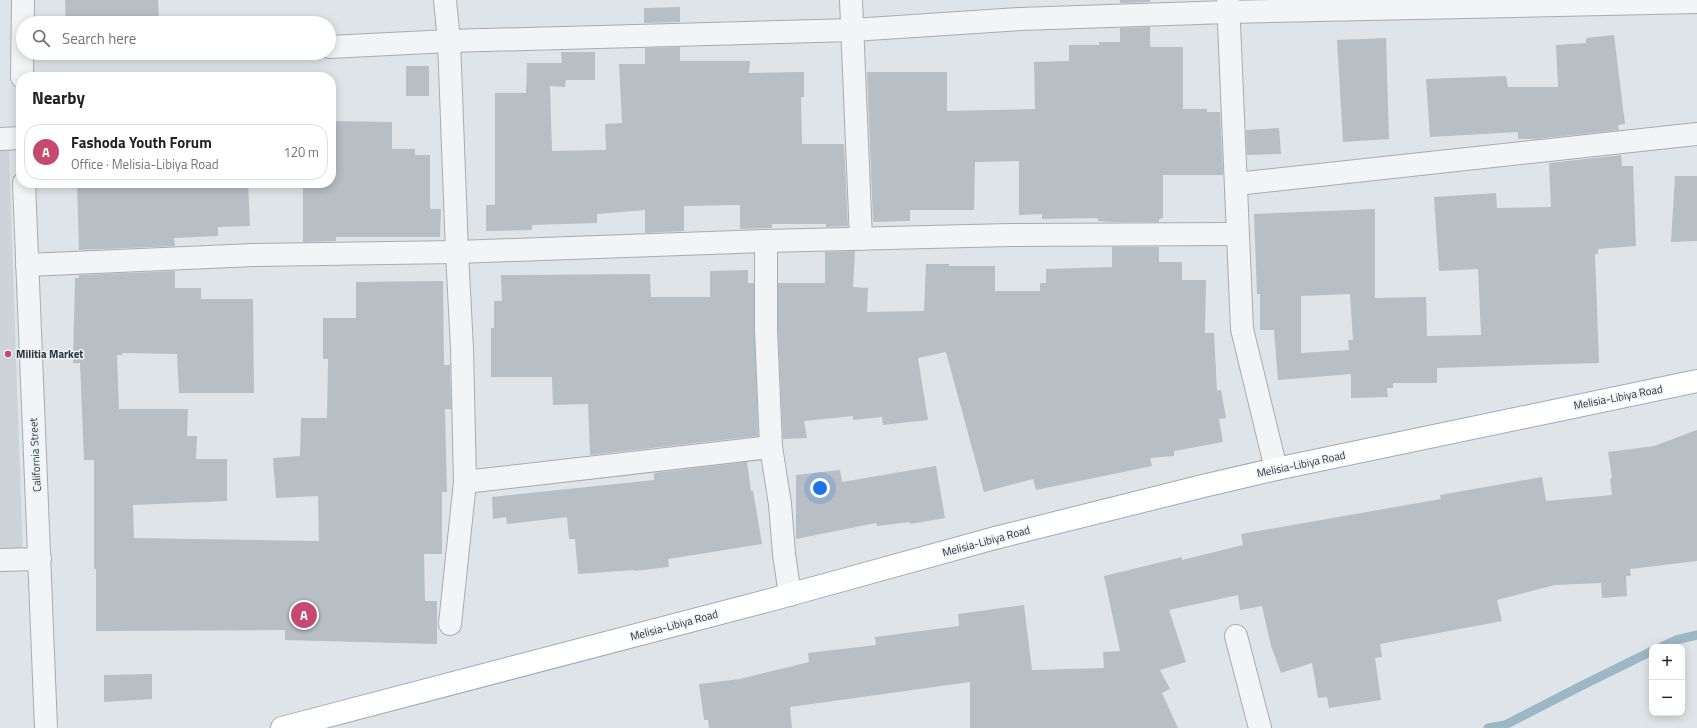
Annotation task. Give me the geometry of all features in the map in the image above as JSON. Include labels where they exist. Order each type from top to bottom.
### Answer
[{"type":"main road","name":"Melisia-Libiya Road","points":[[282,728],[790,595],[995,538],[1276,469],[1697,381]]},
{"type":"street","points":[[23,0],[23,16]]},
{"type":"street","points":[[445,0],[449,41],[462,349],[465,482],[450,624]]},
{"type":"street","points":[[851,0],[861,239]]},
{"type":"street","points":[[336,47],[449,41],[853,30],[1228,6],[1697,2]]},
{"type":"street","points":[[1228,6],[1242,329],[1276,469]]},
{"type":"street","points":[[22,60],[22,72]]},
{"type":"street","points":[[1236,184],[1697,134]]},
{"type":"street","points":[[0,139],[16,138]]},
{"type":"street","name":"California Street","points":[[24,188],[26,266],[40,559],[46,728]]},
{"type":"street","points":[[26,266],[254,255],[457,252],[766,241],[1010,235],[1237,234]]},
{"type":"street","points":[[766,241],[766,330],[771,447],[780,504],[784,554],[790,595]]},
{"type":"street","points":[[465,482],[771,447]]},
{"type":"street","points":[[0,560],[40,559]]},
{"type":"street","points":[[1236,636],[1260,728]]},
{"type":"shaded area","name":"Militia Market","points":[[0,150],[9,150],[23,559],[0,559]]},
{"type":"building","points":[[65,0],[158,0],[159,16],[66,16]]},
{"type":"building","points":[[1120,0],[1150,0],[1150,2],[1120,3]]},
{"type":"building","points":[[680,7],[680,22],[644,23],[644,8]]},
{"type":"building","points":[[1150,27],[1150,47],[1183,47],[1183,109],[1207,109],[1207,112],[1220,112],[1223,175],[1163,175],[1163,218],[1159,219],[1159,222],[1112,222],[1098,221],[1098,218],[1042,219],[1042,214],[1019,215],[1019,161],[975,162],[974,210],[910,210],[910,221],[873,222],[867,72],[947,72],[947,111],[1035,109],[1034,62],[1069,61],[1069,45],[1099,45],[1099,42],[1120,42],[1120,28]]},
{"type":"building","points":[[1614,35],[1625,124],[1618,125],[1619,130],[1536,139],[1518,139],[1518,132],[1430,137],[1426,79],[1506,76],[1508,87],[1558,87],[1556,45],[1586,43],[1586,38]]},
{"type":"building","points":[[1386,38],[1389,139],[1343,142],[1337,40]]},
{"type":"building","points":[[680,47],[680,61],[750,61],[749,73],[804,72],[804,97],[801,97],[802,144],[844,144],[848,226],[826,227],[826,224],[772,224],[772,228],[740,229],[740,205],[684,206],[684,231],[645,233],[645,210],[597,214],[597,223],[532,225],[532,230],[486,231],[486,205],[495,205],[495,93],[526,93],[527,63],[562,63],[561,52],[595,52],[595,80],[566,80],[565,87],[550,86],[552,151],[606,150],[605,124],[622,123],[619,64],[645,64],[645,48]]},
{"type":"building","points":[[406,66],[429,66],[429,96],[406,96]]},
{"type":"building","points":[[336,121],[392,122],[392,149],[415,149],[415,155],[430,155],[430,207],[431,209],[441,209],[440,237],[336,237],[336,241],[303,242],[303,188],[336,188]]},
{"type":"building","points":[[1279,128],[1281,154],[1247,155],[1246,130]]},
{"type":"building","points":[[1621,155],[1622,166],[1633,166],[1636,246],[1598,249],[1598,254],[1595,254],[1599,363],[1437,368],[1437,383],[1393,383],[1393,388],[1387,388],[1388,397],[1351,398],[1351,374],[1278,380],[1274,330],[1260,330],[1260,294],[1257,294],[1254,214],[1375,209],[1375,298],[1426,297],[1427,336],[1481,335],[1478,269],[1439,271],[1434,197],[1496,193],[1497,208],[1551,207],[1549,163]],"holes":[[[1350,294],[1353,340],[1348,340],[1349,350],[1301,353],[1301,296]]]},
{"type":"building","points":[[1675,176],[1697,176],[1697,241],[1671,242]]},
{"type":"building","points":[[77,188],[248,188],[250,226],[218,227],[218,236],[174,238],[175,246],[79,250]]},
{"type":"building","points":[[1112,247],[1159,247],[1159,262],[1182,262],[1182,280],[1206,280],[1205,333],[1214,333],[1217,391],[1221,390],[1226,418],[1219,419],[1223,442],[1174,451],[1174,456],[1150,458],[1152,466],[1036,490],[1033,479],[984,492],[946,352],[918,358],[928,420],[883,425],[882,417],[853,420],[853,416],[804,421],[807,438],[783,439],[778,330],[778,283],[825,283],[825,252],[855,251],[853,287],[868,288],[867,312],[924,311],[926,264],[949,264],[949,266],[995,266],[995,291],[1040,291],[1040,283],[1046,283],[1046,269],[1112,267]]},
{"type":"building","points":[[748,270],[748,283],[754,283],[758,436],[590,455],[588,404],[553,405],[552,377],[491,377],[491,328],[494,328],[494,301],[502,301],[501,275],[650,274],[651,297],[710,297],[710,271]]},
{"type":"building","points":[[175,271],[175,288],[201,288],[201,299],[253,299],[254,393],[179,393],[177,354],[122,353],[122,355],[117,355],[119,409],[188,409],[187,436],[197,436],[196,459],[227,459],[227,501],[133,505],[134,538],[319,541],[318,496],[276,498],[273,458],[300,456],[301,418],[327,418],[328,359],[323,359],[323,318],[356,318],[356,282],[443,281],[444,365],[450,365],[451,409],[445,409],[447,492],[442,492],[442,554],[424,554],[425,601],[437,601],[437,644],[285,640],[285,630],[96,631],[96,569],[94,569],[94,460],[84,460],[80,363],[73,363],[75,278],[79,278],[79,275]]},
{"type":"building","points":[[1697,430],[1697,561],[1630,569],[1631,576],[1626,576],[1627,596],[1602,598],[1601,583],[1555,585],[1497,600],[1502,621],[1380,644],[1382,657],[1375,658],[1381,700],[1329,708],[1327,697],[1318,698],[1312,663],[1281,673],[1271,646],[1262,606],[1240,610],[1238,595],[1169,610],[1186,662],[1160,670],[1170,689],[1162,693],[1178,728],[970,728],[970,682],[790,707],[792,728],[709,728],[708,720],[704,720],[699,684],[740,679],[809,662],[808,653],[876,645],[875,637],[959,626],[958,614],[1024,605],[1032,670],[1104,668],[1103,652],[1120,651],[1104,576],[1182,557],[1182,560],[1243,545],[1241,534],[1441,499],[1440,495],[1542,477],[1546,501],[1612,495],[1610,479],[1612,478],[1608,452],[1654,446]]},
{"type":"building","points":[[747,462],[751,491],[753,491],[762,544],[668,559],[669,567],[634,571],[578,574],[575,539],[569,539],[567,517],[507,524],[506,517],[493,519],[492,497],[654,480],[654,473]]},
{"type":"building","points":[[936,466],[945,518],[910,524],[910,522],[877,526],[876,523],[796,539],[796,475],[840,470],[842,482]]},
{"type":"building","points":[[152,674],[152,699],[104,702],[104,675]]},
{"type":"waterway","points":[[1667,644],[1676,640],[1697,635]]},
{"type":"waterway","points":[[1488,728],[1505,725],[1649,652]]},
{"type":"place","name":"Militia Market","points":[[8,354]]},
{"type":"place","name":"Fashoda Youth Forum","points":[[304,615]]}]
